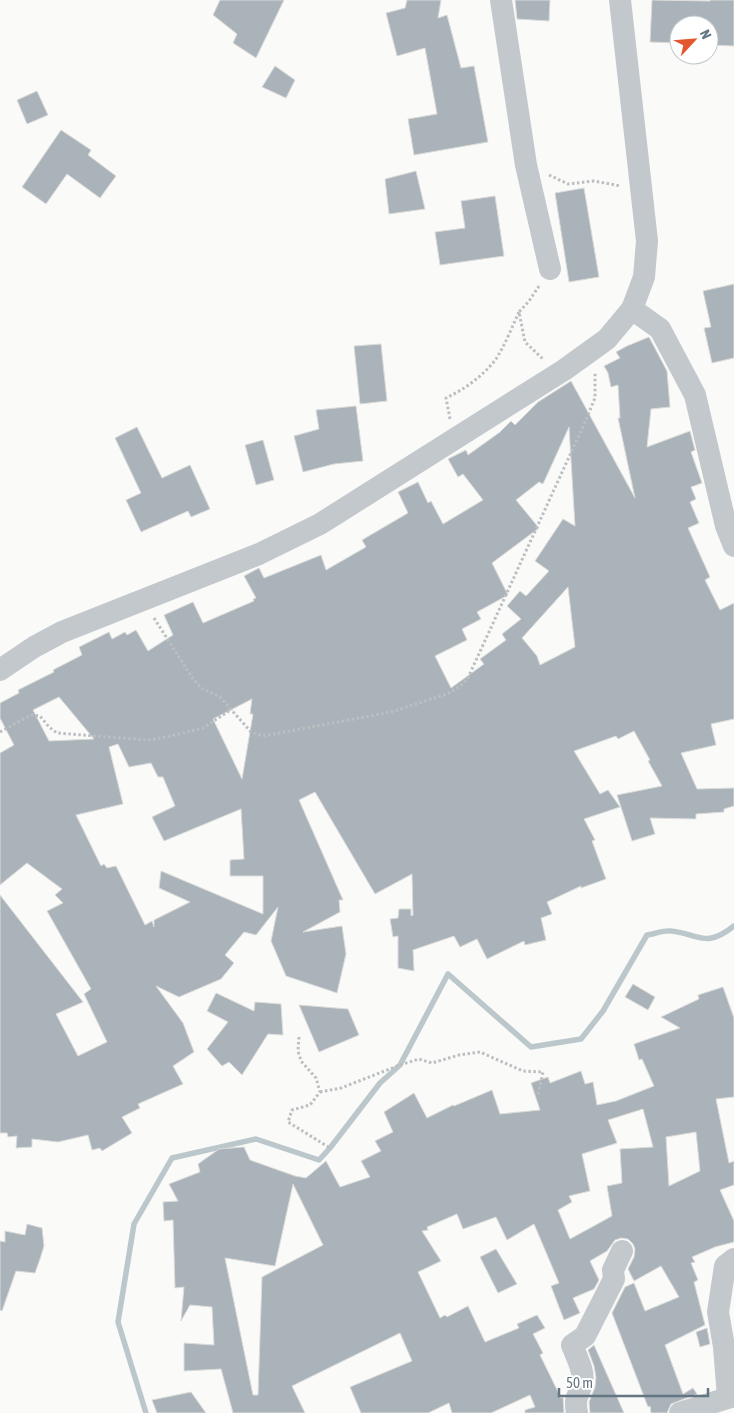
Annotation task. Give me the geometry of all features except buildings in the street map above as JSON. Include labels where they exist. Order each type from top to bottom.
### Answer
[{"type":"street","points":[[501,0],[526,165],[550,269]]},
{"type":"street","points":[[0,670],[34,647],[62,632],[259,554],[320,524],[427,458],[564,370],[607,340],[632,309],[644,277],[647,241],[620,0]]},
{"type":"street","points":[[632,309],[660,329],[694,395],[726,526],[734,546]]},
{"type":"street","points":[[577,1413],[575,1400],[582,1381],[581,1367],[572,1345],[585,1336],[614,1279],[613,1270],[622,1251]]},
{"type":"street","points":[[680,1413],[731,1396],[718,1312],[725,1266],[734,1259]]},
{"type":"path","points":[[526,165],[568,184],[594,181],[614,184],[643,194]]},
{"type":"path","points":[[450,422],[446,398],[460,392],[496,358],[519,312],[529,301],[550,269]]},
{"type":"path","points":[[519,312],[525,342],[547,364],[564,370]]},
{"type":"path","points":[[142,600],[193,679],[201,688],[220,697],[251,732],[263,736],[391,712],[447,694],[459,688],[467,680],[595,398],[594,349]]},
{"type":"path","points":[[0,732],[31,715],[40,716],[56,734],[148,740],[203,728],[232,709]]},
{"type":"path","points":[[299,1037],[298,1051],[301,1061],[316,1078],[320,1092]]},
{"type":"path","points":[[330,1148],[288,1122],[292,1110],[310,1105],[320,1092],[341,1088],[419,1059],[432,1063],[459,1054],[480,1052],[523,1071],[543,1072],[538,1095]]},
{"type":"waterway","points":[[146,1413],[118,1322],[134,1224],[172,1158],[256,1139],[319,1160],[380,1083],[400,1065],[448,974],[531,1047],[581,1039],[603,1011],[647,935],[668,931],[709,938],[716,937],[734,926]]}]
